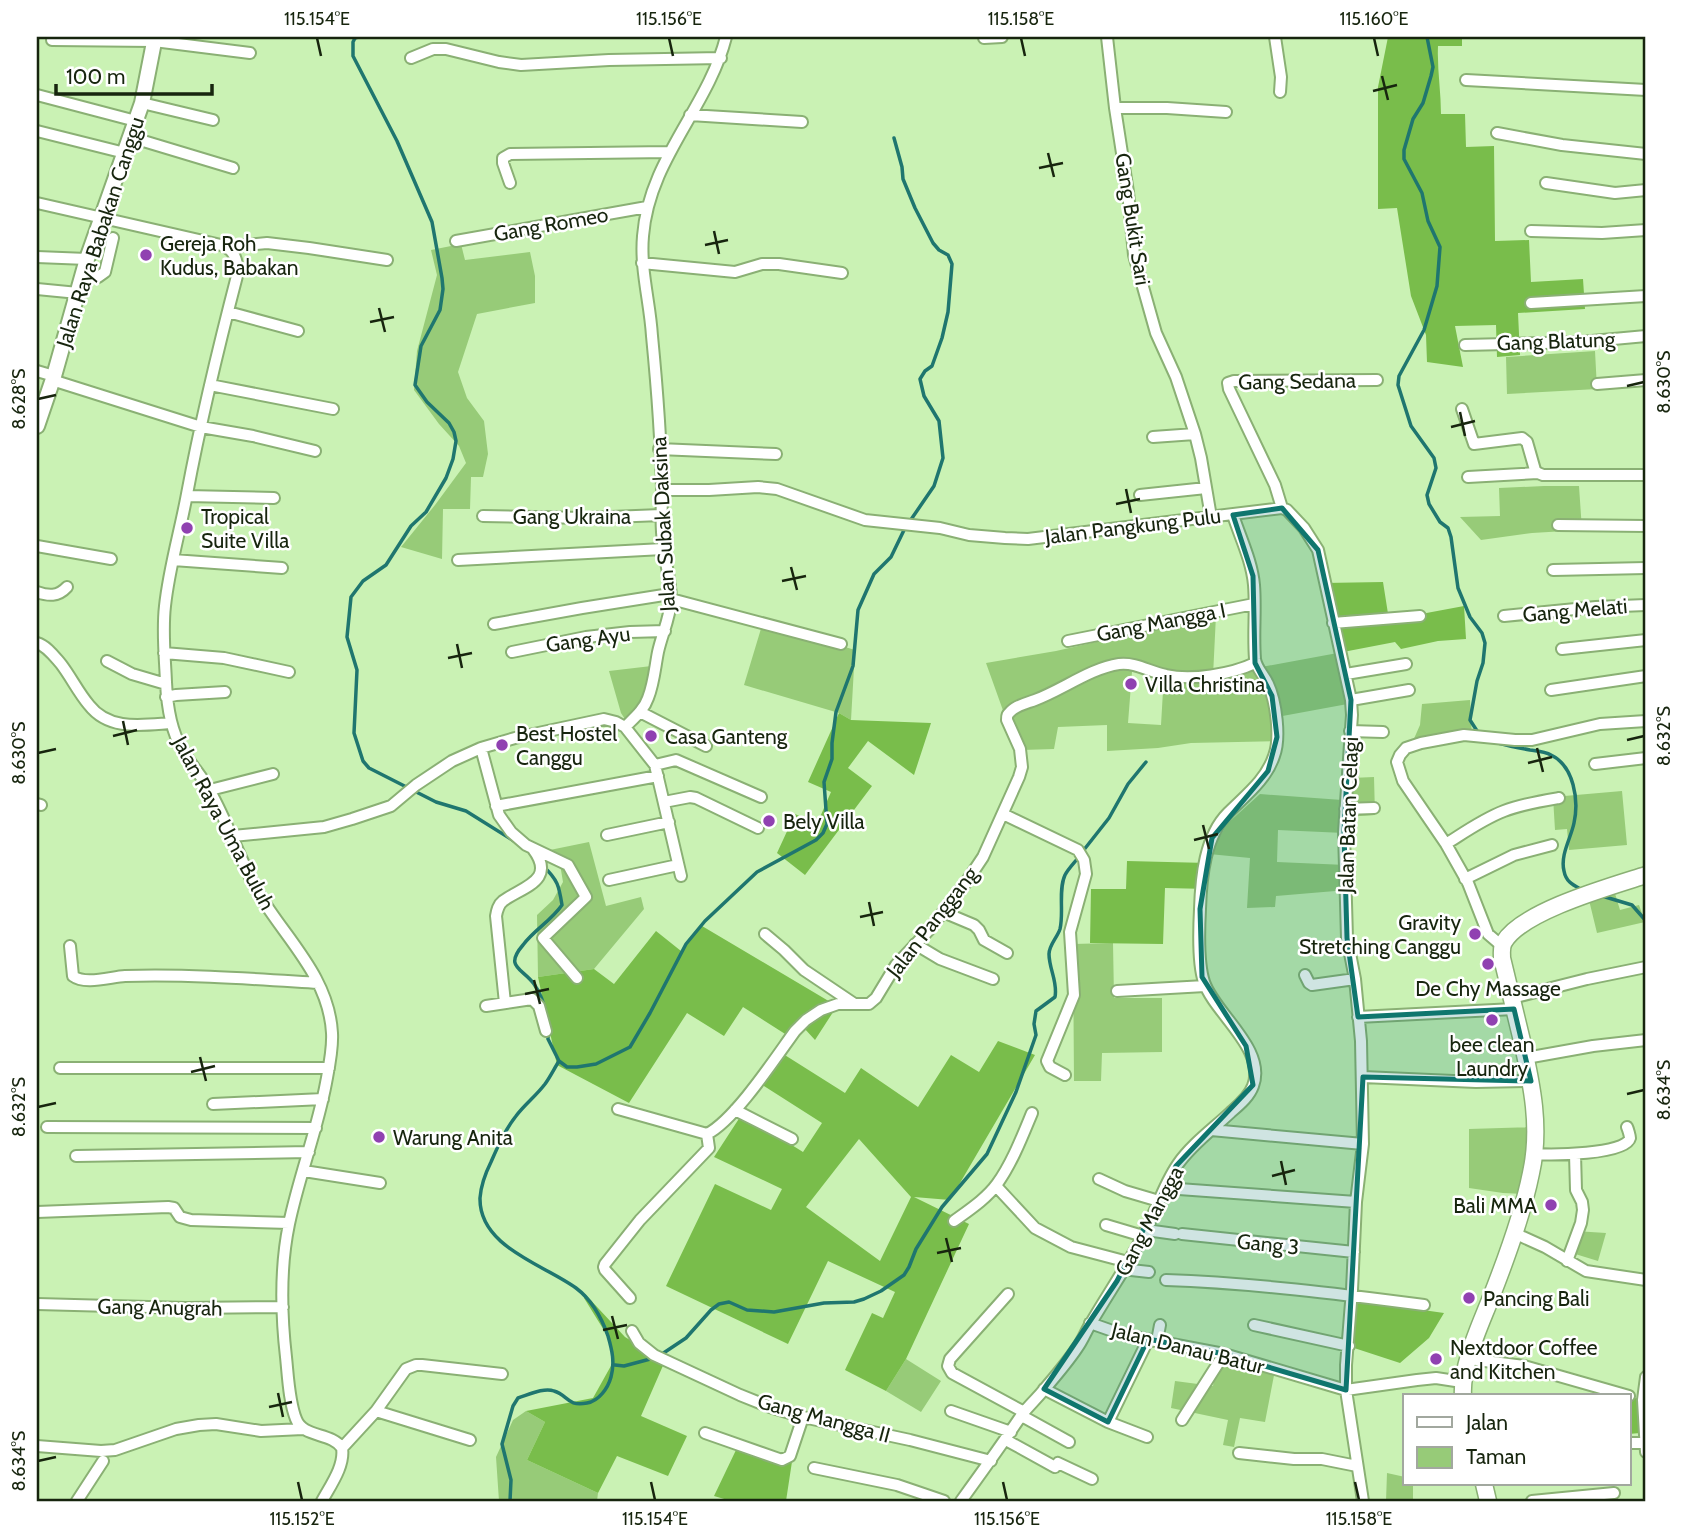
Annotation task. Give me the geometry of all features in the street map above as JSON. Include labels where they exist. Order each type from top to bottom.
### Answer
[{"type":"main road","points":[[1462,1389],[1469,1359],[1514,1233],[1531,1175],[1536,1135],[1531,1081],[1502,958],[1502,946],[1513,931],[1531,919],[1646,875]]},
{"type":"street","name":"Jalan Subak Daksina","points":[[625,727],[648,699],[671,597],[663,549],[652,334],[642,263],[647,207],[669,152],[720,58],[726,37]]},
{"type":"street","points":[[984,38],[1002,37]]},
{"type":"street","name":"Gang Bukit Sari","points":[[1107,37],[1134,255],[1156,333],[1176,377],[1195,434],[1210,517]]},
{"type":"street","points":[[1275,37],[1281,77],[1280,92]]},
{"type":"street","points":[[52,40],[155,39],[250,53]]},
{"type":"street","name":"Jalan Raya Babakan Canggu","points":[[37,425],[39,410],[53,378],[87,259],[142,103],[155,39]]},
{"type":"street","points":[[411,58],[433,49],[446,48],[522,65],[720,58]]},
{"type":"street","points":[[1466,80],[1646,90]]},
{"type":"street","points":[[37,95],[136,121]]},
{"type":"street","points":[[142,103],[213,120]]},
{"type":"street","points":[[1115,108],[1226,112]]},
{"type":"street","points":[[691,115],[802,122]]},
{"type":"street","points":[[37,131],[125,152]]},
{"type":"street","points":[[1497,133],[1562,145],[1646,154]]},
{"type":"street","points":[[131,137],[233,168]]},
{"type":"street","points":[[510,183],[503,163],[503,158],[510,154],[669,152]]},
{"type":"street","points":[[1546,183],[1615,193],[1646,190]]},
{"type":"street","points":[[37,203],[228,247],[267,243],[387,260]]},
{"type":"street","name":"Gang Romeo","points":[[456,241],[647,207]]},
{"type":"street","points":[[1531,231],[1602,233],[1646,230]]},
{"type":"street","points":[[83,274],[101,277],[105,272],[113,238]]},
{"type":"street","name":"Jalan Raya Uma Buluh","points":[[228,247],[235,255],[238,272],[210,385],[165,604],[166,697],[171,723],[181,749],[210,790],[251,879],[298,948],[326,1001],[332,1034],[329,1068],[316,1128],[289,1223],[284,1258],[283,1307],[290,1390],[295,1418],[303,1429]]},
{"type":"street","points":[[37,257],[87,259]]},
{"type":"street","points":[[642,263],[735,272],[762,264],[779,264],[842,273]]},
{"type":"street","points":[[37,289],[78,293]]},
{"type":"street","points":[[1531,303],[1646,296]]},
{"type":"street","points":[[228,312],[298,331]]},
{"type":"street","name":"Gang Blatung","points":[[1465,345],[1581,342],[1646,337]]},
{"type":"street","points":[[37,372],[201,427],[315,451]]},
{"type":"street","name":"Gang Sedana","points":[[1282,508],[1275,485],[1228,383],[1260,380],[1377,380]]},
{"type":"street","points":[[1597,384],[1646,380]]},
{"type":"street","points":[[210,385],[333,409]]},
{"type":"street","points":[[1462,409],[1474,444],[1522,438],[1527,442],[1538,473]]},
{"type":"street","points":[[1153,437],[1195,434]]},
{"type":"street","points":[[659,449],[776,454]]},
{"type":"street","points":[[1468,477],[1538,473],[1646,475]]},
{"type":"street","name":"Jalan Pangkung Pulu","points":[[662,490],[758,487],[777,489],[865,520],[1005,538],[1042,537],[1282,508]]},
{"type":"street","points":[[1140,495],[1206,488]]},
{"type":"street","points":[[187,496],[274,498]]},
{"type":"street","name":"Jalan Batan Celagi","points":[[1282,508],[1304,528],[1318,550],[1351,700],[1344,832],[1347,938],[1361,1041],[1363,1144],[1356,1202],[1346,1390],[1363,1501]]},
{"type":"street","name":"Gang Mangga","points":[[1090,1323],[1144,1233],[1176,1166],[1186,1153],[1243,1101],[1253,1085],[1252,1062],[1239,1033],[1205,986],[1201,967],[1201,887],[1212,838],[1227,814],[1262,779],[1276,754],[1276,718],[1272,696],[1255,663],[1253,576],[1233,514]]},
{"type":"street","name":"Gang Ukraina","points":[[484,516],[586,518],[661,515]]},
{"type":"street","points":[[1558,525],[1646,526]]},
{"type":"street","points":[[37,546],[111,559]]},
{"type":"street","points":[[458,560],[663,549]]},
{"type":"street","points":[[173,560],[282,568]]},
{"type":"street","points":[[1553,570],[1646,568]]},
{"type":"street","points":[[37,592],[56,595],[67,587]]},
{"type":"street","points":[[494,624],[582,608],[671,597],[841,644]]},
{"type":"street","name":"Gang Mangga I","points":[[1068,641],[1254,604]]},
{"type":"street","name":"Gang Melati","points":[[1504,616],[1646,605]]},
{"type":"street","points":[[1333,622],[1420,616]]},
{"type":"street","name":"Gang Ayu","points":[[512,652],[586,637],[665,631]]},
{"type":"street","points":[[1562,649],[1646,640]]},
{"type":"street","points":[[37,643],[53,654],[64,667],[95,713],[123,725],[171,723]]},
{"type":"street","points":[[164,653],[224,658],[289,672]]},
{"type":"street","points":[[107,661],[132,674],[166,684]]},
{"type":"street","name":"Jalan Panggang","points":[[707,1134],[735,1110],[806,1020],[821,1010],[838,1004],[869,1004],[876,998],[896,965],[965,884],[983,857],[1019,777],[1022,766],[1020,749],[1007,720],[1013,709],[1119,664],[1133,664],[1163,675],[1192,677],[1236,670],[1255,663]]},
{"type":"street","points":[[1346,674],[1406,664]]},
{"type":"street","points":[[1551,690],[1646,676]]},
{"type":"street","points":[[1351,700],[1409,691]]},
{"type":"street","points":[[166,697],[225,692]]},
{"type":"street","points":[[640,712],[706,746]]},
{"type":"street","points":[[233,836],[324,827],[352,819],[391,806],[452,761],[481,748],[604,719],[625,727],[656,771],[680,871],[610,880]]},
{"type":"street","points":[[1502,946],[1483,925],[1472,891],[1446,844],[1403,781],[1397,762],[1400,755],[1406,748],[1420,743],[1464,735],[1532,740],[1600,724],[1646,720]]},
{"type":"street","points":[[1350,731],[1383,732]]},
{"type":"street","points":[[481,748],[499,815],[511,832],[533,849],[568,864],[586,897],[543,938],[577,978]]},
{"type":"street","points":[[1595,764],[1646,758]]},
{"type":"street","points":[[496,806],[656,771],[676,760],[761,797]]},
{"type":"street","points":[[210,790],[273,774]]},
{"type":"street","points":[[664,802],[696,798],[758,828]]},
{"type":"street","points":[[1446,844],[1483,820],[1505,810],[1559,798]]},
{"type":"street","points":[[1345,809],[1374,808]]},
{"type":"street","points":[[1003,814],[1077,850],[1084,860],[1086,874],[1070,932],[1074,995],[1047,1061],[1050,1067],[1065,1075]]},
{"type":"street","points":[[607,835],[668,822]]},
{"type":"street","points":[[1465,879],[1514,855],[1552,845]]},
{"type":"street","points":[[505,1003],[496,916],[498,907],[504,901],[534,883],[539,877],[539,857],[533,849]]},
{"type":"street","points":[[943,912],[974,925],[984,940],[1007,953]]},
{"type":"street","points":[[765,934],[804,970],[853,1003]]},
{"type":"street","points":[[915,944],[940,959],[993,979]]},
{"type":"street","points":[[70,947],[73,976],[80,980],[166,975],[318,983]]},
{"type":"street","points":[[1358,1017],[1513,1004],[1587,979],[1646,967]]},
{"type":"street","points":[[1305,975],[1312,985],[1354,979]]},
{"type":"street","points":[[1117,991],[1205,986]]},
{"type":"street","points":[[486,1006],[528,998],[536,1002],[546,1031]]},
{"type":"street","points":[[1525,1058],[1646,1040]]},
{"type":"street","points":[[60,1068],[329,1068]]},
{"type":"street","points":[[1363,1077],[1476,1082],[1531,1081]]},
{"type":"street","points":[[213,1104],[323,1099]]},
{"type":"street","points":[[618,1109],[707,1134],[709,1148],[640,1220],[605,1264],[605,1270],[631,1298]]},
{"type":"street","points":[[735,1110],[792,1139]]},
{"type":"street","points":[[954,1220],[978,1203],[996,1185],[1019,1146],[1032,1114]]},
{"type":"street","points":[[47,1127],[316,1128]]},
{"type":"street","points":[[1534,1154],[1574,1154],[1607,1150],[1630,1138],[1627,1127]]},
{"type":"street","points":[[1211,1130],[1363,1144]]},
{"type":"street","points":[[76,1156],[309,1152]]},
{"type":"street","points":[[1567,1261],[1583,1210],[1576,1189],[1574,1154]]},
{"type":"street","points":[[304,1171],[380,1183]]},
{"type":"street","points":[[1099,1179],[1125,1191],[1159,1201]]},
{"type":"street","points":[[996,1185],[1035,1228],[1071,1247],[1126,1264],[1131,1270],[1149,1272]]},
{"type":"street","points":[[1165,1188],[1356,1202]]},
{"type":"street","points":[[37,1212],[168,1207],[174,1208],[180,1217],[191,1220],[289,1223]]},
{"type":"street","name":"Gang 3","points":[[1105,1225],[1144,1233],[1354,1252]]},
{"type":"street","points":[[1514,1233],[1586,1271],[1646,1280]]},
{"type":"street","points":[[1166,1280],[1211,1281],[1424,1305]]},
{"type":"street","points":[[1008,1294],[950,1359],[948,1366],[953,1373],[1069,1442]]},
{"type":"street","name":"Gang Anugrah","points":[[37,1304],[186,1308],[283,1307]]},
{"type":"street","name":"Jalan Danau Batur","points":[[961,1501],[1023,1414],[1078,1346],[1090,1323],[1124,1335],[1224,1354],[1346,1390],[1436,1378],[1462,1389]]},
{"type":"street","points":[[1108,1422],[1160,1325]]},
{"type":"street","points":[[1254,1325],[1349,1346]]},
{"type":"street","name":"Gang Mangga II","points":[[632,1331],[639,1343],[654,1355],[770,1407],[991,1461]]},
{"type":"street","points":[[1182,1420],[1224,1354]]},
{"type":"street","points":[[1469,1359],[1524,1366],[1622,1394]]},
{"type":"street","points":[[342,1448],[376,1411],[406,1369],[416,1365],[502,1374]]},
{"type":"street","points":[[1646,1377],[1643,1401],[1646,1448]]},
{"type":"street","points":[[1044,1389],[1108,1422],[1147,1437]]},
{"type":"street","points":[[1630,1396],[1643,1401]]},
{"type":"street","points":[[376,1411],[470,1440]]},
{"type":"street","points":[[951,1411],[1009,1436],[1055,1467],[1058,1463],[1092,1479]]},
{"type":"street","points":[[705,1433],[782,1460],[790,1456],[803,1417]]},
{"type":"street","points":[[37,1446],[115,1450],[176,1429],[199,1425],[216,1424],[261,1431],[303,1429],[333,1439],[342,1448],[340,1466],[321,1501]]},
{"type":"street","points":[[1239,1453],[1322,1460],[1357,1466]]},
{"type":"street","points":[[77,1501],[103,1461]]},
{"type":"street","points":[[814,1468],[897,1485],[944,1501]]},
{"type":"street","points":[[1532,1501],[1614,1493]]},
{"type":"highlighted area","points":[[1282,508],[1318,550],[1351,700],[1344,832],[1347,938],[1358,1017],[1514,1009],[1531,1081],[1363,1077],[1346,1390],[1224,1354],[1148,1339],[1108,1422],[1044,1389],[1117,1281],[1176,1166],[1253,1085],[1246,1046],[1202,977],[1200,909],[1212,838],[1268,771],[1277,737],[1272,696],[1255,663],[1253,576],[1233,515]]},
{"type":"green space","points":[[1388,37],[1462,37],[1462,46],[1438,46],[1441,114],[1465,114],[1466,147],[1494,146],[1495,241],[1529,240],[1531,282],[1583,279],[1585,309],[1518,313],[1520,355],[1497,357],[1496,325],[1455,326],[1463,367],[1427,362],[1426,335],[1411,296],[1397,208],[1378,209],[1378,87]]},
{"type":"green space","points":[[461,244],[465,260],[530,252],[535,276],[535,303],[477,314],[458,372],[467,398],[484,421],[488,454],[483,477],[471,477],[470,509],[443,509],[442,559],[401,547],[466,463],[459,446],[414,390],[417,351],[437,275],[431,250]]},
{"type":"green space","points":[[1595,351],[1597,389],[1507,394],[1506,357]]},
{"type":"green space","points":[[1579,486],[1582,530],[1481,540],[1460,517],[1500,516],[1499,488]]},
{"type":"green space","points":[[1383,582],[1389,620],[1464,606],[1466,639],[1438,641],[1401,649],[1395,642],[1343,652],[1324,583]]},
{"type":"green space","points":[[1216,615],[1213,676],[1343,652],[1353,703],[1277,717],[1280,741],[1191,743],[1107,751],[1107,725],[1058,727],[1054,749],[1022,750],[1005,716],[986,663],[1056,651]],"holes":[[[1132,672],[1164,674],[1161,725],[1128,723]]]},
{"type":"green space","points":[[763,622],[855,650],[851,720],[839,713],[744,685]]},
{"type":"green space","points":[[660,665],[646,712],[632,730],[621,713],[609,671]]},
{"type":"green space","points":[[1470,700],[1472,738],[1409,750],[1420,725],[1422,704]]},
{"type":"green space","points":[[839,713],[851,720],[931,723],[914,775],[868,741],[848,768],[872,786],[805,875],[777,853],[795,814],[817,824],[831,792],[808,782]]},
{"type":"green space","points":[[1374,777],[1375,815],[1344,817],[1344,833],[1278,830],[1277,862],[1346,865],[1347,890],[1276,896],[1275,907],[1247,908],[1250,858],[1209,854],[1228,823],[1260,794],[1342,800],[1351,778]]},
{"type":"green space","points":[[1622,791],[1627,845],[1569,850],[1567,829],[1555,830],[1553,797]]},
{"type":"green space","points":[[589,842],[606,906],[641,897],[644,909],[594,969],[538,977],[537,915],[553,900],[563,882],[560,864],[545,851]]},
{"type":"green space","points":[[1127,861],[1208,863],[1208,889],[1165,888],[1163,944],[1090,943],[1091,889],[1126,889]]},
{"type":"green space","points":[[1613,887],[1620,910],[1639,905],[1645,922],[1597,933],[1589,900]]},
{"type":"green space","points":[[702,926],[837,1006],[815,1040],[804,1028],[793,1039],[743,1007],[724,1036],[687,1013],[629,1103],[557,1065],[538,977],[594,969],[614,984],[656,931],[681,951]]},
{"type":"green space","points":[[1113,943],[1114,998],[1162,998],[1162,1052],[1102,1053],[1101,1081],[1074,1081],[1073,944]]},
{"type":"green space","points":[[998,1041],[1035,1055],[950,1200],[914,1197],[969,1224],[906,1359],[886,1391],[845,1370],[872,1313],[883,1318],[895,1292],[828,1261],[788,1344],[666,1286],[715,1184],[771,1210],[782,1189],[714,1157],[742,1114],[803,1152],[822,1123],[761,1084],[780,1052],[845,1093],[861,1068],[918,1107],[951,1055],[979,1072]],"holes":[[[859,1139],[911,1197],[880,1261],[806,1207]]]},
{"type":"green space","points":[[1531,1127],[1524,1194],[1469,1188],[1469,1129]]},
{"type":"green space","points":[[1575,1231],[1606,1233],[1598,1261],[1572,1253]]},
{"type":"green space","points":[[585,1294],[625,1337],[665,1361],[641,1416],[687,1436],[668,1476],[617,1456],[598,1493],[527,1460],[545,1422],[526,1411],[593,1398],[612,1364],[610,1340],[584,1298]]},
{"type":"green space","points":[[1352,1300],[1444,1313],[1429,1338],[1400,1363],[1348,1346]]},
{"type":"green space","points":[[1217,1358],[1276,1365],[1265,1422],[1240,1418],[1234,1447],[1223,1445],[1228,1420],[1171,1408],[1175,1381],[1213,1386]]},
{"type":"green space","points":[[906,1359],[941,1381],[921,1412],[886,1391]]},
{"type":"green space","points":[[1646,1389],[1646,1457],[1640,1433],[1630,1434],[1630,1397],[1640,1399]]},
{"type":"green space","points":[[526,1411],[545,1422],[527,1460],[598,1493],[597,1501],[499,1501],[496,1457],[513,1420]]},
{"type":"green space","points":[[736,1450],[793,1455],[786,1501],[731,1501],[714,1496]]},
{"type":"green space","points":[[1387,1473],[1403,1477],[1403,1486],[1413,1486],[1413,1501],[1386,1501]]},
{"type":"waterway","points":[[358,37],[353,42],[353,56],[397,141],[432,222],[443,289],[440,310],[421,346],[415,385],[427,402],[449,423],[456,441],[446,478],[426,512],[411,526],[386,565],[363,581],[351,597],[347,637],[357,670],[354,733],[363,761],[369,768],[436,802],[466,811],[514,841]]},
{"type":"waterway","points":[[390,37],[401,37]]},
{"type":"waterway","points":[[1427,37],[1433,67],[1423,103],[1413,119],[1404,159],[1422,193],[1428,221],[1440,247],[1437,286],[1424,330],[1399,376],[1398,385],[1411,426],[1434,458],[1436,468],[1427,495],[1429,504],[1440,522],[1448,528],[1458,588],[1485,643],[1470,720],[1479,734]]},
{"type":"waterway","points":[[894,138],[903,179],[915,208],[933,243],[948,255],[952,264],[948,312],[942,338],[932,366],[920,379],[924,396],[939,421],[943,458],[934,486],[910,521]]},
{"type":"waterway","points":[[559,1061],[567,1067],[596,1064],[630,1047],[686,944],[705,921],[757,872],[816,840],[823,833],[827,824],[824,782],[832,759],[836,712],[853,666],[858,610],[874,574],[891,557],[905,528]]},
{"type":"waterway","points":[[1498,743],[1547,753],[1559,760],[1570,775],[1576,804],[1563,865],[1568,881],[1582,890]]},
{"type":"waterway","points":[[1083,851],[1109,818],[1128,784],[1146,762]]},
{"type":"waterway","points":[[615,1365],[624,1366],[662,1354],[686,1338],[719,1304],[729,1302],[747,1310],[774,1312],[824,1303],[854,1302],[881,1291],[904,1275],[916,1249],[942,1207],[987,1154],[1016,1092],[1036,1035],[1036,1011],[1055,997],[1049,951],[1060,929],[1063,881],[1078,858]]},
{"type":"waterway","points":[[543,866],[557,884],[562,905],[523,945],[515,963],[536,988],[546,1014]]},
{"type":"waterway","points":[[1602,896],[1632,905],[1646,921]]},
{"type":"waterway","points":[[510,1501],[511,1480],[502,1444],[518,1398],[550,1390],[575,1403],[591,1402],[605,1390],[613,1366],[608,1336],[587,1298],[576,1288],[501,1242],[482,1215],[482,1184],[499,1144],[512,1121],[545,1084],[559,1061],[548,1039],[548,1033]]},
{"type":"place","name":"Gereja Roh Kudus, Babakan","points":[[146,255]]},
{"type":"place","name":"Tropical Suite Villa","points":[[187,528]]},
{"type":"place","name":"Villa Christina","points":[[1131,684]]},
{"type":"place","name":"Casa Ganteng","points":[[651,736]]},
{"type":"place","name":"Best Hostel Canggu","points":[[502,745]]},
{"type":"place","name":"Bely Villa","points":[[769,821]]},
{"type":"place","name":"Gravity Stretching Canggu","points":[[1475,934]]},
{"type":"place","name":"De Chy Massage","points":[[1488,964]]},
{"type":"place","name":"bee clean Laundry","points":[[1492,1020]]},
{"type":"place","name":"Warung Anita","points":[[379,1137]]},
{"type":"place","name":"Bali MMA","points":[[1551,1205]]},
{"type":"place","name":"Pancing Bali","points":[[1469,1298]]},
{"type":"place","name":"Nextdoor Coffee and Kitchen","points":[[1436,1359]]}]
